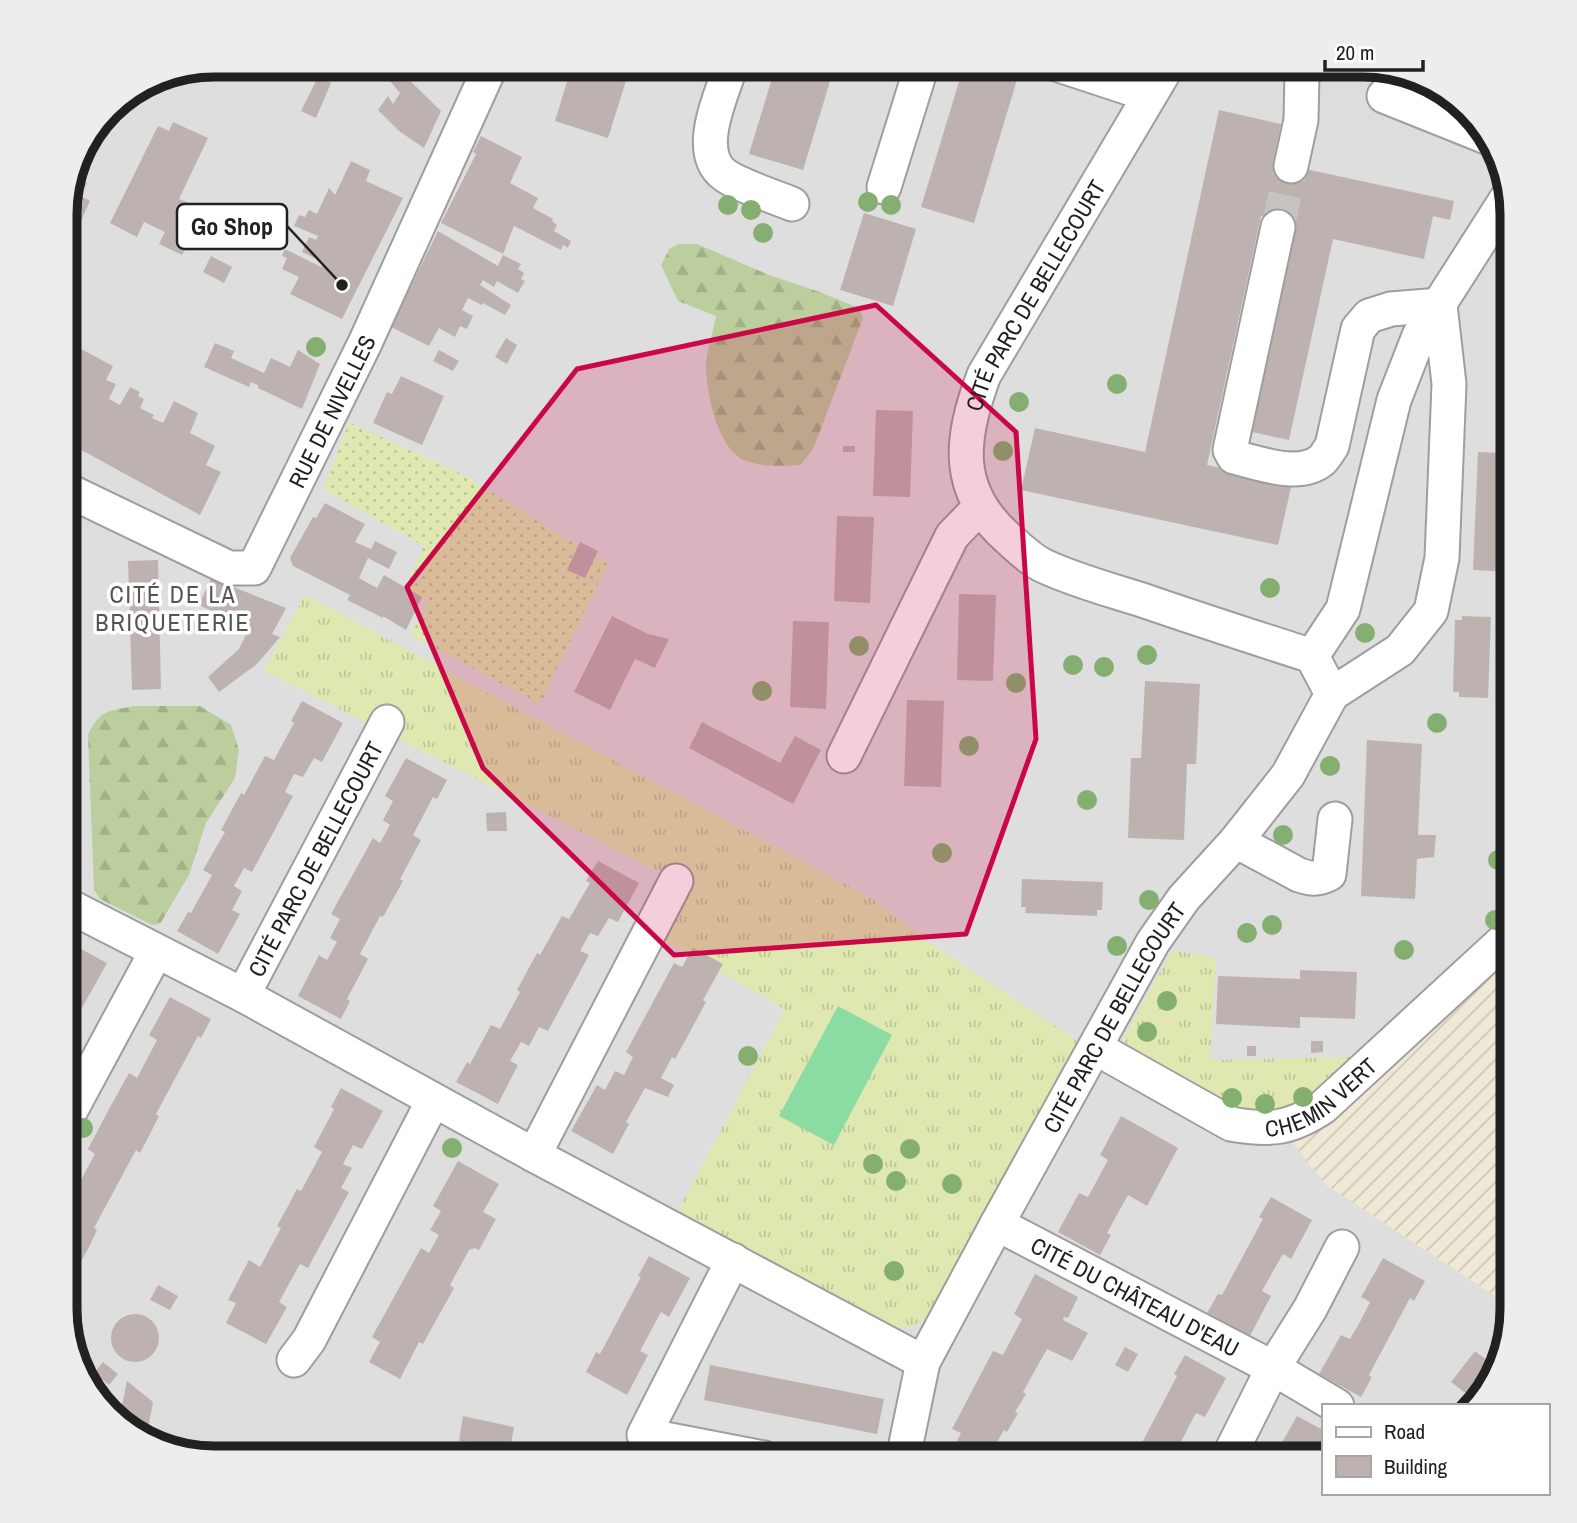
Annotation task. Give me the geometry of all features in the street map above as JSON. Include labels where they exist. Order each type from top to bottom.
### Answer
[{"type":"street","name":"RUE DE NIVELLES","points":[[77,495],[229,568],[254,568],[365,342],[486,77]]},
{"type":"street","points":[[727,77],[710,134],[709,152],[712,162],[729,179],[792,204]]},
{"type":"street","points":[[884,187],[918,77]]},
{"type":"street","points":[[1095,77],[1150,95]]},
{"type":"street","name":"CITÉ PARC DE BELLECOURT","points":[[1161,77],[985,375],[973,404],[966,447],[969,479],[979,508],[1004,535],[1041,565],[1312,656]]},
{"type":"street","points":[[1291,166],[1301,120],[1302,77]]},
{"type":"street","points":[[1384,96],[1472,131]]},
{"type":"street","points":[[1332,694],[1312,656],[1343,609],[1394,400],[1419,336],[1500,210]]},
{"type":"street","points":[[1278,227],[1230,450],[1234,457],[1293,470],[1307,468],[1322,459],[1332,446],[1358,330],[1369,316],[1391,309],[1440,305]]},
{"type":"street","name":"CITÉ PARC DE BELLECOURT","points":[[906,1446],[923,1362],[1153,942],[1184,898],[1236,841],[1288,775],[1332,694],[1400,650],[1431,611],[1442,558],[1450,384],[1440,305]]},
{"type":"street","points":[[844,756],[952,537],[979,508]]},
{"type":"street","name":"CITÉ PARC DE BELLECOURT","points":[[243,995],[387,721]]},
{"type":"street","points":[[1236,841],[1298,875],[1320,879],[1328,874],[1335,820]]},
{"type":"street","points":[[534,1155],[676,881]]},
{"type":"street","name":"CITÉ PARC DE BELLECOURT","points":[[77,910],[243,995],[433,1101],[923,1362]]},
{"type":"street","name":"CHEMIN VERT","points":[[1096,1048],[1231,1124],[1254,1128],[1282,1128],[1323,1107],[1500,944]]},
{"type":"street","points":[[77,1099],[156,952]]},
{"type":"street","points":[[294,1360],[309,1340],[433,1101]]},
{"type":"street","name":"CITÉ DU CHÂTEAU D'EAU","points":[[997,1224],[1273,1368],[1334,1404]]},
{"type":"street","points":[[1234,1446],[1273,1368],[1310,1309],[1342,1247]]},
{"type":"street","points":[[704,1446],[644,1434],[733,1260]]},
{"type":"highlighted area","points":[[876,305],[1016,432],[1036,739],[966,934],[674,955],[483,768],[407,587],[577,369]]},
{"type":"shaded area","points":[[205,77],[1372,77],[1415,87],[1432,95],[1453,111],[1482,145],[1493,170],[1499,196],[1500,949],[1325,1184],[1500,1299],[1499,1327],[1493,1353],[1477,1385],[1461,1404],[1322,1404],[1322,1446],[214,1446],[170,1439],[145,1428],[124,1412],[100,1385],[87,1361],[78,1327],[77,1309],[77,205],[82,178],[91,153],[117,117],[153,91],[178,82]]},
{"type":"shaded area","points":[[1324,77],[1372,77],[1399,82],[1432,95],[1466,124],[1487,156],[1482,174],[1310,137]]},
{"type":"shaded area","points":[[1500,943],[1500,1299],[1325,1184],[1281,1128]]},
{"type":"green space","points":[[679,244],[697,244],[769,275],[859,308],[863,318],[814,447],[801,465],[766,465],[746,461],[736,455],[721,433],[711,405],[706,364],[716,316],[678,301],[661,265],[670,248]]},
{"type":"green space","points":[[349,422],[462,474],[608,564],[540,704],[410,635],[428,602],[405,589],[424,546],[323,489]]},
{"type":"green space","points":[[305,595],[873,899],[924,939],[1078,1041],[934,1309],[925,1318],[912,1326],[895,1329],[677,1213],[785,1009],[650,932],[676,880],[263,670]]},
{"type":"green space","points":[[134,706],[200,706],[231,725],[239,750],[235,778],[206,823],[189,875],[160,924],[152,925],[100,899],[94,890],[88,735],[96,721],[105,713]]},
{"type":"green space","points":[[1172,950],[1216,958],[1210,1060],[1357,1057],[1304,1103],[1272,1113],[1244,1113],[1128,1049],[1123,1039]]},
{"type":"green space","points":[[838,1006],[892,1035],[834,1145],[779,1116]]},
{"type":"building","points":[[318,77],[331,83],[316,118],[301,111]]},
{"type":"building","points":[[392,77],[406,77],[441,111],[424,148],[399,131],[378,110],[388,96],[393,104],[400,93],[389,80]]},
{"type":"building","points":[[568,77],[627,77],[608,138],[555,121]]},
{"type":"building","points":[[772,77],[831,77],[803,170],[749,154]]},
{"type":"building","points":[[960,77],[1018,77],[974,223],[921,207]]},
{"type":"building","points":[[1219,110],[1281,124],[1273,162],[1454,201],[1450,220],[1433,216],[1424,259],[1333,239],[1289,440],[1247,431],[1278,220],[1261,216],[1207,465],[1292,483],[1278,545],[1021,490],[1035,428],[1145,452]]},
{"type":"building","points":[[173,122],[208,138],[179,199],[191,204],[175,238],[188,244],[182,255],[159,244],[165,232],[144,222],[137,237],[110,223],[158,126],[169,131]]},
{"type":"building","points":[[481,136],[522,157],[510,183],[538,198],[533,208],[553,219],[557,225],[554,231],[571,241],[568,248],[563,245],[561,250],[514,226],[503,254],[441,223],[476,154],[473,152]]},
{"type":"building","points":[[351,161],[370,170],[366,181],[403,198],[342,319],[290,294],[299,277],[282,269],[287,258],[282,256],[285,249],[321,267],[323,262],[302,252],[309,237],[316,240],[318,236],[294,226],[299,215],[305,217],[309,210],[317,214],[329,188],[335,195]]},
{"type":"building","points":[[82,180],[87,183],[81,196],[90,201],[77,230],[77,205]]},
{"type":"building","points":[[864,213],[916,229],[893,306],[840,290]]},
{"type":"building","points":[[438,231],[498,266],[503,255],[521,264],[518,269],[524,273],[521,279],[525,281],[518,293],[497,281],[494,287],[483,280],[480,285],[511,305],[505,315],[468,298],[462,310],[473,316],[467,329],[460,326],[455,337],[439,328],[429,346],[391,327]]},
{"type":"building","points":[[211,256],[232,267],[224,283],[203,272]]},
{"type":"building","points":[[506,338],[517,345],[507,364],[495,357]]},
{"type":"building","points":[[215,343],[234,351],[231,358],[264,373],[271,358],[290,367],[298,350],[320,364],[302,409],[251,382],[249,387],[204,367]]},
{"type":"building","points":[[81,349],[113,366],[106,380],[116,384],[109,399],[120,405],[130,387],[140,392],[138,396],[144,399],[140,408],[163,423],[174,401],[198,413],[190,433],[215,446],[206,465],[221,472],[200,515],[77,448],[77,356]]},
{"type":"building","points":[[439,350],[459,361],[453,371],[433,361]]},
{"type":"building","points":[[401,376],[444,396],[422,445],[373,423],[387,392],[392,394]]},
{"type":"building","points":[[876,410],[913,411],[910,497],[873,496]]},
{"type":"building","points":[[843,446],[855,446],[855,452],[843,452]]},
{"type":"building","points":[[1478,452],[1500,453],[1500,571],[1473,570]]},
{"type":"building","points":[[325,503],[365,524],[355,542],[371,549],[375,541],[397,552],[389,569],[368,558],[359,578],[377,588],[384,575],[422,597],[406,630],[347,600],[350,595],[293,566],[290,558],[313,517],[316,518]]},
{"type":"building","points":[[837,516],[874,517],[870,603],[834,601]]},
{"type":"building","points":[[580,542],[598,551],[585,578],[567,570]]},
{"type":"building","points":[[158,560],[161,689],[132,690],[128,561]]},
{"type":"building","points":[[211,578],[286,608],[272,634],[280,637],[257,664],[219,692],[208,677],[239,649],[249,628],[199,605]]},
{"type":"building","points":[[959,594],[996,595],[993,681],[957,680]]},
{"type":"building","points":[[612,616],[648,634],[669,639],[655,668],[635,659],[610,710],[574,692]]},
{"type":"building","points":[[1462,616],[1491,617],[1488,698],[1459,697],[1459,692],[1453,692],[1455,620],[1462,620]]},
{"type":"building","points":[[793,621],[829,622],[826,709],[790,707]]},
{"type":"building","points":[[1145,681],[1200,684],[1196,764],[1187,764],[1184,840],[1128,838],[1131,758],[1141,758]]},
{"type":"building","points":[[907,700],[944,701],[941,787],[904,786]]},
{"type":"building","points":[[302,701],[343,723],[322,762],[314,758],[303,777],[294,774],[285,792],[293,796],[252,872],[244,868],[234,886],[242,891],[232,910],[240,914],[218,954],[177,931],[188,912],[191,913],[212,875],[203,870],[225,832],[221,830],[241,793],[244,795],[265,756],[274,760],[294,723],[291,721]]},
{"type":"building","points":[[702,722],[780,763],[795,736],[821,750],[793,804],[689,748]]},
{"type":"building","points":[[1367,740],[1422,744],[1418,835],[1436,835],[1434,857],[1417,859],[1415,899],[1361,896]]},
{"type":"building","points":[[77,752],[79,836],[77,836]]},
{"type":"building","points":[[406,758],[447,780],[437,799],[433,797],[413,835],[421,840],[400,879],[403,881],[360,954],[368,959],[347,999],[350,1001],[341,1019],[298,996],[319,955],[327,960],[337,942],[330,938],[340,919],[331,914],[373,838],[380,843],[390,825],[383,820],[393,801],[385,796]]},
{"type":"building","points":[[506,812],[507,831],[487,831],[486,813]]},
{"type":"building","points":[[598,861],[639,883],[618,922],[609,918],[598,936],[590,933],[580,951],[589,955],[548,1031],[539,1027],[529,1046],[521,1042],[510,1061],[518,1065],[498,1104],[456,1082],[467,1062],[470,1064],[491,1025],[500,1029],[537,953],[540,955],[562,916],[569,919],[590,883],[586,881]]},
{"type":"building","points":[[1022,879],[1103,882],[1102,910],[1097,910],[1097,916],[1025,913],[1026,907],[1021,907]]},
{"type":"building","points":[[77,947],[107,963],[82,1008],[77,1006]]},
{"type":"building","points":[[693,948],[723,964],[703,1000],[706,1002],[691,1030],[661,1078],[674,1085],[668,1097],[645,1088],[626,1122],[629,1124],[613,1154],[571,1131],[597,1085],[605,1090],[615,1071],[624,1075],[633,1057],[626,1052],[674,963],[682,967]]},
{"type":"building","points":[[1300,970],[1357,972],[1355,1019],[1300,1017],[1300,1028],[1216,1024],[1218,976],[1300,979]]},
{"type":"building","points":[[170,997],[211,1019],[201,1038],[198,1036],[156,1114],[159,1116],[140,1153],[136,1150],[94,1228],[97,1230],[78,1266],[77,1187],[95,1154],[88,1149],[129,1073],[137,1078],[157,1040],[149,1035]]},
{"type":"building","points":[[1311,1041],[1323,1041],[1323,1052],[1311,1053]]},
{"type":"building","points":[[1247,1046],[1256,1046],[1256,1056],[1247,1056]]},
{"type":"building","points":[[341,1088],[383,1111],[362,1149],[353,1145],[343,1164],[352,1168],[341,1188],[349,1192],[308,1268],[300,1264],[279,1302],[287,1307],[266,1344],[226,1323],[236,1303],[228,1300],[249,1260],[260,1267],[281,1228],[277,1226],[297,1189],[301,1191],[322,1152],[314,1147],[334,1109],[331,1107]]},
{"type":"building","points":[[1121,1116],[1178,1148],[1147,1206],[1128,1195],[1107,1233],[1111,1235],[1100,1255],[1058,1232],[1079,1193],[1088,1197],[1108,1160],[1100,1155]]},
{"type":"building","points":[[458,1161],[499,1184],[483,1212],[496,1219],[479,1250],[469,1250],[450,1285],[454,1288],[423,1344],[419,1342],[400,1379],[369,1362],[380,1342],[372,1337],[421,1248],[429,1253],[439,1235],[430,1230],[441,1211],[433,1206]]},
{"type":"building","points":[[1271,1197],[1312,1220],[1291,1259],[1283,1254],[1262,1291],[1271,1296],[1250,1336],[1207,1313],[1218,1294],[1222,1295],[1263,1219],[1259,1217]]},
{"type":"building","points":[[649,1256],[690,1278],[669,1317],[661,1312],[640,1351],[648,1355],[627,1395],[586,1372],[596,1352],[600,1354],[641,1277],[638,1276]]},
{"type":"building","points":[[1383,1258],[1425,1281],[1414,1301],[1410,1298],[1370,1373],[1369,1376],[1372,1377],[1361,1397],[1319,1374],[1341,1335],[1350,1339],[1360,1322],[1370,1302],[1361,1297]]},
{"type":"building","points":[[1035,1274],[1078,1297],[1068,1318],[1064,1317],[1063,1320],[1088,1333],[1072,1361],[1047,1349],[1023,1392],[1026,1394],[1015,1412],[1018,1413],[995,1446],[954,1446],[961,1433],[952,1429],[993,1351],[1003,1355],[1022,1319],[1014,1314]]},
{"type":"building","points":[[158,1285],[178,1296],[170,1310],[150,1300]]},
{"type":"building","points":[[135,1314],[144,1315],[152,1321],[158,1329],[158,1347],[152,1355],[144,1361],[135,1362],[126,1361],[118,1355],[112,1347],[111,1338],[112,1329],[118,1321],[126,1315]]},
{"type":"building","points":[[1125,1347],[1138,1354],[1128,1372],[1115,1365]]},
{"type":"building","points":[[1475,1351],[1489,1362],[1469,1396],[1451,1382]]},
{"type":"building","points":[[1185,1355],[1226,1378],[1205,1417],[1196,1413],[1179,1446],[1140,1446],[1177,1376],[1174,1374]]},
{"type":"building","points":[[103,1362],[118,1374],[109,1385],[94,1373]]},
{"type":"building","points":[[710,1365],[884,1399],[877,1434],[704,1400]]},
{"type":"building","points":[[127,1381],[153,1402],[148,1429],[131,1418],[121,1409]]},
{"type":"building","points":[[463,1416],[514,1427],[511,1446],[459,1441]]},
{"type":"building","points":[[1297,1416],[1322,1429],[1322,1446],[1280,1446]]},
{"type":"tunnel","points":[[1278,227],[1291,166]]},
{"type":"place","name":"Go Shop","points":[[342,285]]},
{"type":"district","name":"CITÉ DE LA BRIQUETERIE","points":[[173,608]]}]
